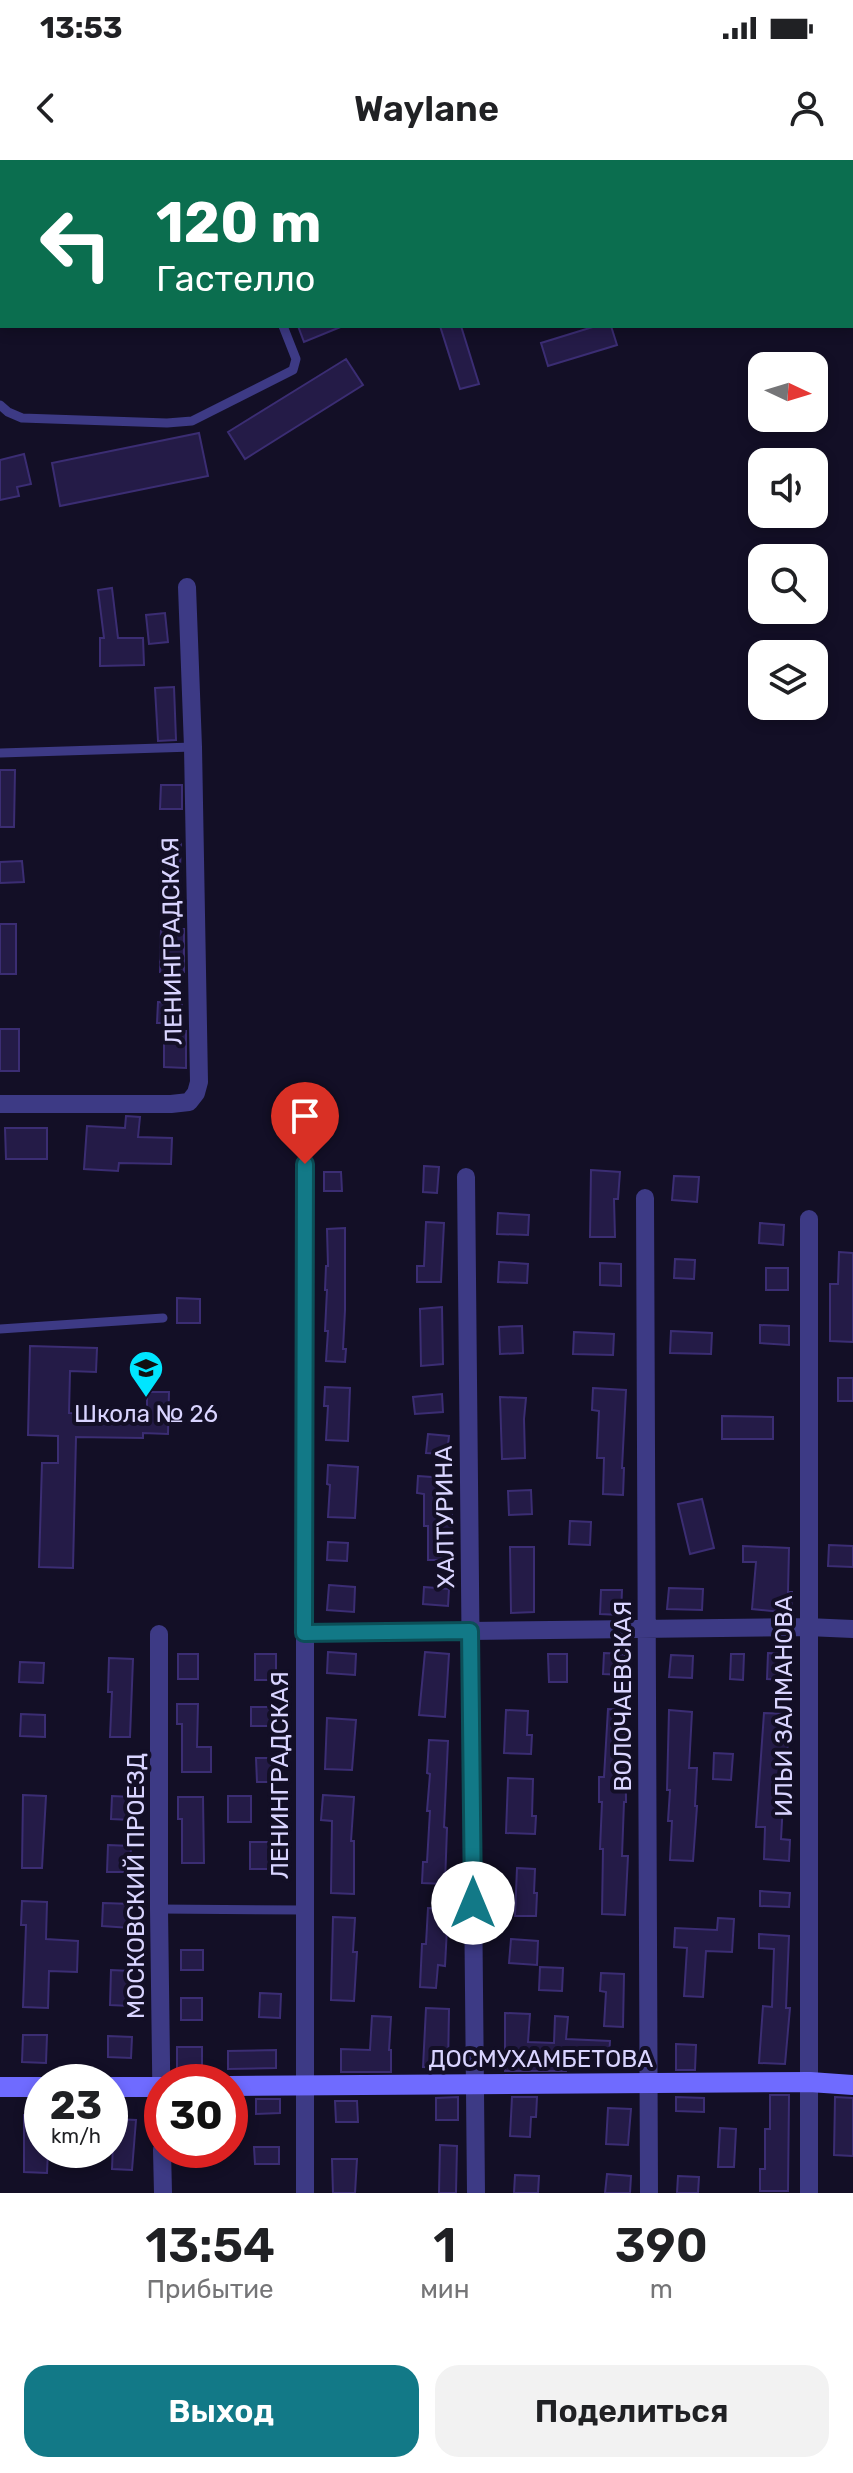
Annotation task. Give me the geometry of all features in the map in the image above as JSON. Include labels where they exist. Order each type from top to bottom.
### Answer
[{"type":"street","name":"ЛЕНИНГРАДСКАЯ","points":[[0,1104],[171,1104],[189,1102],[196,1093],[199,1082],[187,587]]},
{"type":"street","name":"ЛЕНИНГРАДСКАЯ","points":[[305,1164],[305,2193]]},
{"type":"street","name":"ХАЛТУРИНА","points":[[466,1177],[476,2193]]},
{"type":"street","name":"ВОЛОЧАЕВСКАЯ","points":[[645,1198],[649,2193]]},
{"type":"street","name":"ИЛЬИ ЗАЛМАНОВА","points":[[809,1219],[809,2193]]},
{"type":"street","points":[[304,1633],[853,1629]]},
{"type":"street","name":"МОСКОВСКИЙ ПРОЕЗД","points":[[159,1634],[162,2064]]},
{"type":"street","name":"ДОСМУХАМБЕТОВА","points":[[248,2086],[810,2082],[853,2085]]},
{"type":"street","points":[[0,2087],[24,2087]]},
{"type":"street","points":[[162,2168],[163,2193]]},
{"type":"lane","points":[[0,405],[22,418],[167,423],[192,421],[293,370],[296,359],[284,328]]},
{"type":"lane","points":[[0,753],[193,747]]},
{"type":"lane","points":[[0,1329],[163,1318]]},
{"type":"lane","points":[[159,1909],[304,1910]]},
{"type":"building","points":[[299,328],[338,328],[304,342]]},
{"type":"building","points":[[441,328],[462,328],[479,384],[460,389]]},
{"type":"building","points":[[590,328],[612,328],[617,345],[548,366],[541,343]]},
{"type":"building","points":[[346,359],[363,385],[245,459],[228,432]]},
{"type":"building","points":[[199,433],[208,476],[60,506],[52,463]]},
{"type":"building","points":[[24,454],[31,484],[17,487],[19,496],[0,500],[0,460]]},
{"type":"building","points":[[112,588],[118,638],[143,638],[144,665],[100,666],[100,638],[104,638],[98,590]]},
{"type":"building","points":[[165,613],[168,642],[149,644],[146,615]]},
{"type":"building","points":[[174,687],[176,740],[158,741],[155,688]]},
{"type":"building","points":[[0,770],[15,770],[14,827],[0,827]]},
{"type":"building","points":[[161,785],[182,785],[182,809],[160,809]]},
{"type":"building","points":[[167,843],[181,843],[180,868],[166,868]]},
{"type":"building","points":[[22,861],[24,882],[0,883],[0,862]]},
{"type":"building","points":[[0,924],[16,924],[16,974],[0,974]]},
{"type":"building","points":[[161,929],[184,929],[184,972],[160,972]]},
{"type":"building","points":[[158,1002],[182,1003],[181,1031],[186,1031],[186,1068],[164,1067],[164,1023],[157,1023]]},
{"type":"building","points":[[0,1029],[19,1029],[19,1071],[0,1071]]},
{"type":"building","points":[[126,1116],[140,1117],[138,1137],[172,1138],[171,1164],[119,1163],[118,1171],[84,1169],[87,1126],[125,1128]]},
{"type":"building","points":[[5,1128],[47,1128],[47,1159],[6,1159]]},
{"type":"building","points":[[424,1166],[439,1167],[437,1193],[423,1192]]},
{"type":"building","points":[[591,1170],[620,1172],[618,1199],[614,1199],[615,1237],[590,1237]]},
{"type":"building","points":[[324,1172],[341,1172],[342,1191],[324,1191]]},
{"type":"building","points":[[674,1176],[699,1177],[697,1202],[672,1200]]},
{"type":"building","points":[[498,1213],[529,1215],[528,1235],[497,1234]]},
{"type":"building","points":[[426,1222],[444,1223],[441,1282],[417,1282],[417,1266],[424,1266]]},
{"type":"building","points":[[760,1223],[784,1225],[783,1245],[759,1243]]},
{"type":"building","points":[[345,1228],[345,1362],[326,1361],[327,1229]]},
{"type":"building","points":[[839,1252],[853,1253],[853,1342],[830,1341],[830,1284],[838,1284]]},
{"type":"building","points":[[675,1259],[695,1260],[694,1279],[674,1278]]},
{"type":"building","points":[[499,1262],[528,1264],[527,1283],[498,1282]]},
{"type":"building","points":[[600,1263],[621,1264],[621,1286],[600,1285]]},
{"type":"building","points":[[766,1268],[788,1268],[788,1290],[766,1290]]},
{"type":"building","points":[[177,1298],[200,1299],[200,1323],[177,1323]]},
{"type":"building","points":[[442,1307],[443,1364],[421,1366],[420,1309]]},
{"type":"building","points":[[760,1325],[789,1326],[789,1345],[760,1343]]},
{"type":"building","points":[[522,1326],[523,1353],[500,1354],[499,1327]]},
{"type":"building","points":[[671,1331],[712,1333],[711,1354],[670,1353]]},
{"type":"building","points":[[574,1332],[614,1334],[613,1355],[573,1354]]},
{"type":"building","points":[[30,1346],[97,1348],[96,1372],[70,1371],[69,1413],[147,1415],[147,1392],[169,1392],[168,1434],[143,1433],[143,1438],[76,1437],[73,1568],[39,1567],[42,1463],[58,1463],[58,1436],[28,1435]]},
{"type":"building","points":[[838,1378],[853,1378],[853,1401],[838,1401]]},
{"type":"building","points":[[325,1387],[350,1388],[348,1441],[326,1440],[328,1406],[324,1406]]},
{"type":"building","points":[[593,1388],[626,1390],[623,1495],[603,1494],[604,1458],[597,1458],[599,1411],[592,1410]]},
{"type":"building","points":[[442,1394],[443,1412],[415,1414],[413,1397]]},
{"type":"building","points":[[500,1397],[526,1398],[525,1458],[502,1459]]},
{"type":"building","points":[[722,1416],[773,1417],[773,1439],[722,1439]]},
{"type":"building","points":[[428,1434],[449,1436],[447,1454],[426,1453]]},
{"type":"building","points":[[328,1465],[358,1467],[355,1518],[328,1517]]},
{"type":"building","points":[[418,1476],[446,1478],[444,1509],[452,1509],[452,1560],[428,1560],[428,1526],[424,1526],[424,1494],[417,1493]]},
{"type":"building","points":[[531,1490],[532,1514],[509,1515],[508,1491]]},
{"type":"building","points":[[702,1499],[714,1548],[690,1554],[678,1504]]},
{"type":"building","points":[[570,1521],[591,1522],[590,1545],[569,1544]]},
{"type":"building","points":[[328,1542],[348,1543],[347,1561],[327,1560]]},
{"type":"building","points":[[829,1545],[853,1546],[853,1567],[828,1566]]},
{"type":"building","points":[[743,1546],[789,1548],[791,1613],[752,1609],[756,1562],[743,1562]]},
{"type":"building","points":[[510,1547],[534,1547],[534,1612],[511,1613]]},
{"type":"building","points":[[329,1585],[355,1587],[354,1612],[327,1610]]},
{"type":"building","points":[[424,1587],[449,1589],[448,1606],[423,1604]]},
{"type":"building","points":[[669,1588],[703,1589],[702,1610],[667,1609]]},
{"type":"building","points":[[601,1590],[622,1590],[621,1615],[600,1614]]},
{"type":"building","points":[[328,1652],[356,1654],[355,1675],[327,1673]]},
{"type":"building","points":[[425,1652],[449,1654],[445,1717],[419,1715]]},
{"type":"building","points":[[604,1653],[625,1654],[624,1675],[603,1674]]},
{"type":"building","points":[[768,1653],[788,1654],[787,1680],[767,1679]]},
{"type":"building","points":[[178,1654],[198,1654],[198,1679],[178,1679]]},
{"type":"building","points":[[255,1654],[276,1654],[276,1680],[255,1680]]},
{"type":"building","points":[[548,1654],[567,1654],[567,1682],[549,1682]]},
{"type":"building","points":[[731,1654],[744,1654],[743,1680],[730,1679]]},
{"type":"building","points":[[671,1655],[693,1656],[692,1678],[669,1677]]},
{"type":"building","points":[[109,1658],[133,1659],[130,1737],[110,1737],[112,1692],[108,1692]]},
{"type":"building","points":[[20,1662],[44,1663],[43,1683],[19,1682]]},
{"type":"building","points":[[177,1704],[198,1704],[197,1747],[211,1747],[211,1772],[182,1772],[182,1724],[177,1724]]},
{"type":"building","points":[[251,1707],[276,1707],[276,1726],[251,1726]]},
{"type":"building","points":[[608,1709],[625,1710],[626,1802],[622,1856],[628,1856],[625,1915],[602,1914],[602,1802],[599,1802],[599,1777],[604,1777]]},
{"type":"building","points":[[506,1710],[528,1711],[527,1735],[532,1735],[531,1754],[504,1753]]},
{"type":"building","points":[[669,1710],[692,1712],[689,1768],[697,1768],[693,1861],[670,1860],[672,1821],[668,1821],[670,1790],[667,1790]]},
{"type":"building","points":[[764,1713],[789,1714],[781,1839],[790,1840],[789,1861],[764,1859],[765,1827],[756,1827]]},
{"type":"building","points":[[21,1714],[45,1715],[45,1737],[20,1736]]},
{"type":"building","points":[[327,1718],[356,1720],[352,1770],[325,1769]]},
{"type":"building","points":[[429,1740],[448,1741],[445,1884],[422,1883],[423,1862],[427,1862],[430,1811],[427,1811]]},
{"type":"building","points":[[714,1753],[733,1754],[731,1780],[713,1779]]},
{"type":"building","points":[[256,1758],[276,1758],[275,1782],[257,1782]]},
{"type":"building","points":[[508,1778],[533,1779],[535,1834],[506,1833]]},
{"type":"building","points":[[23,1795],[46,1796],[42,1868],[22,1868]]},
{"type":"building","points":[[323,1795],[354,1797],[351,1841],[354,1841],[354,1894],[331,1893],[332,1821],[321,1820]]},
{"type":"building","points":[[112,1796],[132,1797],[131,1820],[111,1819]]},
{"type":"building","points":[[228,1796],[251,1796],[251,1822],[228,1822]]},
{"type":"building","points":[[178,1797],[203,1797],[204,1863],[182,1863],[182,1819],[178,1819]]},
{"type":"building","points":[[250,1842],[273,1842],[273,1869],[250,1869]]},
{"type":"building","points":[[108,1845],[131,1846],[130,1872],[107,1872]]},
{"type":"building","points":[[517,1868],[535,1869],[536,1916],[515,1916]]},
{"type":"building","points":[[760,1891],[790,1893],[789,1907],[760,1906]]},
{"type":"building","points":[[22,1901],[47,1902],[46,1939],[78,1941],[77,1972],[49,1971],[48,2008],[23,2007],[26,1925],[21,1925]]},
{"type":"building","points":[[103,1903],[132,1904],[131,1928],[102,1926]]},
{"type":"building","points":[[428,1908],[448,1909],[445,1966],[438,1965],[436,1988],[420,1987]]},
{"type":"building","points":[[333,1917],[355,1918],[353,1952],[357,1952],[354,2001],[331,2000]]},
{"type":"building","points":[[718,1918],[734,1919],[732,1952],[706,1951],[703,1997],[684,1996],[687,1948],[674,1947],[675,1928],[717,1930]]},
{"type":"building","points":[[759,1934],[789,1936],[786,2008],[790,2008],[785,2064],[759,2063],[763,2006],[772,2007],[774,1949],[759,1948]]},
{"type":"building","points":[[511,1939],[538,1941],[537,1965],[509,1963]]},
{"type":"building","points":[[181,1950],[203,1950],[203,1970],[181,1970]]},
{"type":"building","points":[[540,1967],[563,1968],[562,1991],[539,1990]]},
{"type":"building","points":[[111,1970],[131,1971],[130,2006],[110,2005]]},
{"type":"building","points":[[601,1973],[624,1974],[623,2027],[604,2026],[606,1992],[600,1991]]},
{"type":"building","points":[[260,1993],[281,1994],[280,2018],[259,2017]]},
{"type":"building","points":[[181,1998],[202,1998],[202,2020],[181,2020]]},
{"type":"building","points":[[426,2008],[449,2009],[448,2068],[423,2067]]},
{"type":"building","points":[[505,2013],[530,2014],[528,2042],[554,2043],[555,2016],[568,2017],[566,2039],[610,2041],[609,2057],[567,2055],[566,2071],[505,2071]]},
{"type":"building","points":[[372,2016],[391,2017],[391,2072],[341,2072],[341,2049],[370,2050]]},
{"type":"building","points":[[23,2035],[47,2035],[46,2063],[22,2062]]},
{"type":"building","points":[[108,2036],[132,2037],[131,2058],[108,2057]]},
{"type":"building","points":[[676,2044],[696,2045],[695,2070],[676,2070]]},
{"type":"building","points":[[177,2047],[202,2047],[202,2064],[177,2064]]},
{"type":"building","points":[[276,2050],[276,2068],[248,2069],[248,2064],[228,2064],[228,2051]]},
{"type":"building","points":[[770,2095],[789,2095],[788,2191],[760,2191],[760,2169],[765,2169],[765,2129],[770,2129]]},
{"type":"building","points":[[458,2097],[458,2120],[436,2120],[436,2098]]},
{"type":"building","points":[[512,2097],[537,2097],[536,2117],[531,2117],[530,2137],[510,2136]]},
{"type":"building","points":[[676,2097],[704,2098],[704,2112],[676,2111]]},
{"type":"building","points":[[835,2097],[853,2098],[853,2156],[834,2155]]},
{"type":"building","points":[[256,2099],[280,2099],[280,2113],[256,2114]]},
{"type":"building","points":[[335,2101],[357,2101],[358,2122],[336,2122]]},
{"type":"building","points":[[608,2108],[631,2109],[628,2145],[606,2144]]},
{"type":"building","points":[[128,2120],[136,2120],[132,2170],[112,2169],[128,2168]]},
{"type":"building","points":[[720,2128],[736,2129],[734,2167],[718,2167]]},
{"type":"building","points":[[440,2145],[457,2146],[456,2193],[439,2193]]},
{"type":"building","points":[[254,2147],[279,2147],[279,2164],[255,2164]]},
{"type":"building","points":[[332,2159],[357,2159],[355,2193],[333,2193]]},
{"type":"building","points":[[24,2168],[47,2168],[47,2173],[24,2172]]},
{"type":"building","points":[[607,2174],[631,2176],[630,2193],[605,2193]]},
{"type":"building","points":[[515,2175],[539,2176],[538,2193],[514,2193]]},
{"type":"building","points":[[678,2176],[699,2177],[698,2193],[677,2193]]},
{"type":"place","name":"Школа № 26","points":[[146,1399]]},
{"type":"route","points":[[305,1164],[304,1633],[470,1631],[473,1903]]}]
